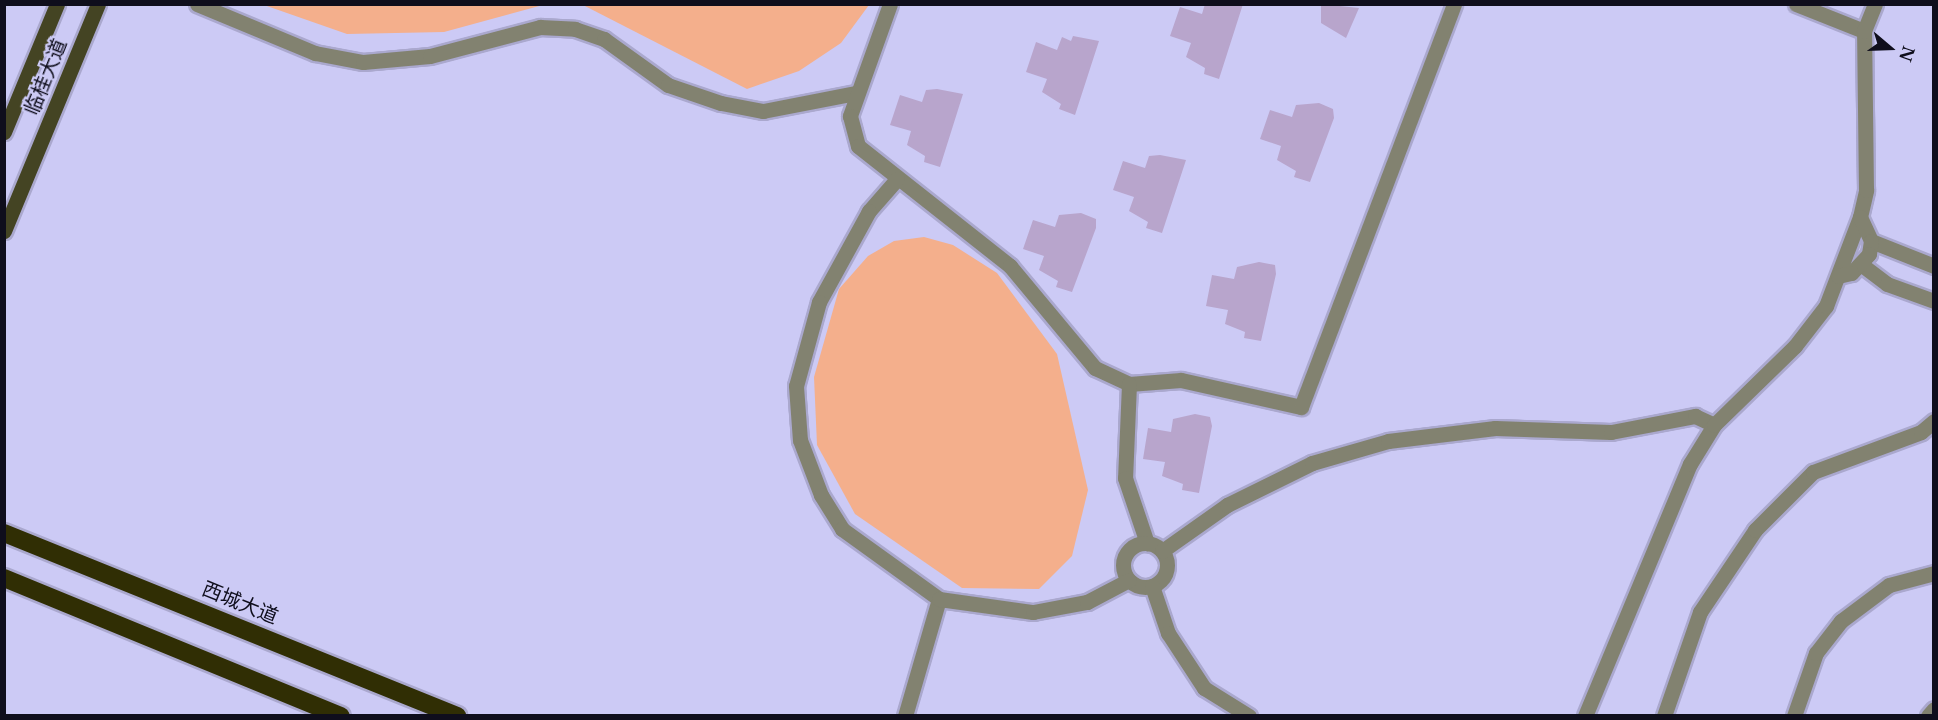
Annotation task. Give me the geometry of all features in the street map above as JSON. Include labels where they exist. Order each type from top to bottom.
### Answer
[{"type":"highway","name":"西城大道","points":[[7,532],[458,716]]},
{"type":"highway","points":[[4,578],[341,716]]},
{"type":"main road","name":"临桂大道","points":[[4,132],[57,4]]},
{"type":"main road","name":"临桂大道","points":[[4,231],[98,4]]},
{"type":"street","points":[[197,4],[315,53],[363,62],[430,56],[540,27],[575,29],[604,39],[668,85],[721,103],[763,111],[856,93]]},
{"type":"street","points":[[890,4],[856,93],[850,116],[858,146],[1010,266],[1095,368],[1129,384],[1181,380],[1301,407],[1454,4]]},
{"type":"street","points":[[1796,4],[1864,31]]},
{"type":"street","points":[[1585,716],[1690,464],[1714,425],[1795,346],[1826,306],[1860,217],[1866,190],[1864,31],[1875,4]]},
{"type":"street","points":[[897,179],[869,211],[819,302],[796,386],[800,440],[821,495],[842,529],[939,599],[1033,612],[1087,603],[1129,580],[1152,586]]},
{"type":"street","points":[[1860,217],[1871,241],[1934,266]]},
{"type":"street","points":[[1838,276],[1862,265],[1871,241]]},
{"type":"street","points":[[1862,265],[1887,284],[1934,301]]},
{"type":"street","points":[[1129,384],[1125,478],[1147,543],[1162,551],[1167,567],[1152,586]]},
{"type":"street","points":[[1162,551],[1227,505],[1312,463],[1388,441],[1495,428],[1611,432],[1695,416],[1714,425]]},
{"type":"street","points":[[1664,716],[1700,612],[1755,530],[1813,472],[1921,432],[1934,421]]},
{"type":"street","points":[[1129,580],[1126,555],[1147,543]]},
{"type":"street","points":[[1794,716],[1816,653],[1840,621],[1890,585],[1934,573]]},
{"type":"street","points":[[1152,586],[1167,633],[1204,688],[1249,716]]},
{"type":"street","points":[[905,716],[939,599]]},
{"type":"street","points":[[1928,716],[1934,709]]},
{"type":"shaded area","points":[[264,5],[543,5],[444,32],[347,34]]},
{"type":"shaded area","points":[[583,5],[869,5],[841,43],[799,71],[747,89]]},
{"type":"shaded area","points":[[924,237],[953,245],[997,273],[1057,354],[1088,490],[1072,556],[1039,589],[962,588],[855,514],[817,445],[814,377],[839,289],[868,256],[894,241]]},
{"type":"building","points":[[1205,4],[1243,4],[1219,79],[1204,74],[1205,68],[1186,57],[1191,43],[1170,36],[1180,7],[1202,14]]},
{"type":"building","points":[[1321,4],[1359,8],[1346,38],[1321,23]]},
{"type":"building","points":[[1073,36],[1099,41],[1075,115],[1059,109],[1061,104],[1042,92],[1047,79],[1026,72],[1036,42],[1057,50],[1062,37],[1071,41]]},
{"type":"building","points":[[937,89],[963,94],[940,167],[924,162],[925,156],[907,145],[911,131],[890,125],[900,95],[922,102],[926,90]]},
{"type":"building","points":[[1319,103],[1333,109],[1334,118],[1310,182],[1294,177],[1296,171],[1277,160],[1281,146],[1260,139],[1270,110],[1292,117],[1296,105]]},
{"type":"building","points":[[1160,155],[1186,160],[1162,233],[1146,228],[1148,222],[1129,211],[1134,197],[1113,190],[1123,161],[1145,168],[1149,156]]},
{"type":"building","points":[[1081,213],[1096,219],[1096,228],[1072,292],[1056,287],[1058,281],[1039,270],[1044,256],[1023,249],[1033,220],[1055,227],[1059,215]]},
{"type":"building","points":[[1259,262],[1275,265],[1276,274],[1261,341],[1244,338],[1245,332],[1225,324],[1228,310],[1206,306],[1212,275],[1234,279],[1237,267]]},
{"type":"building","points":[[1195,414],[1210,417],[1212,426],[1199,493],[1182,490],[1183,484],[1162,476],[1165,462],[1143,459],[1148,428],[1171,432],[1173,419]]}]
